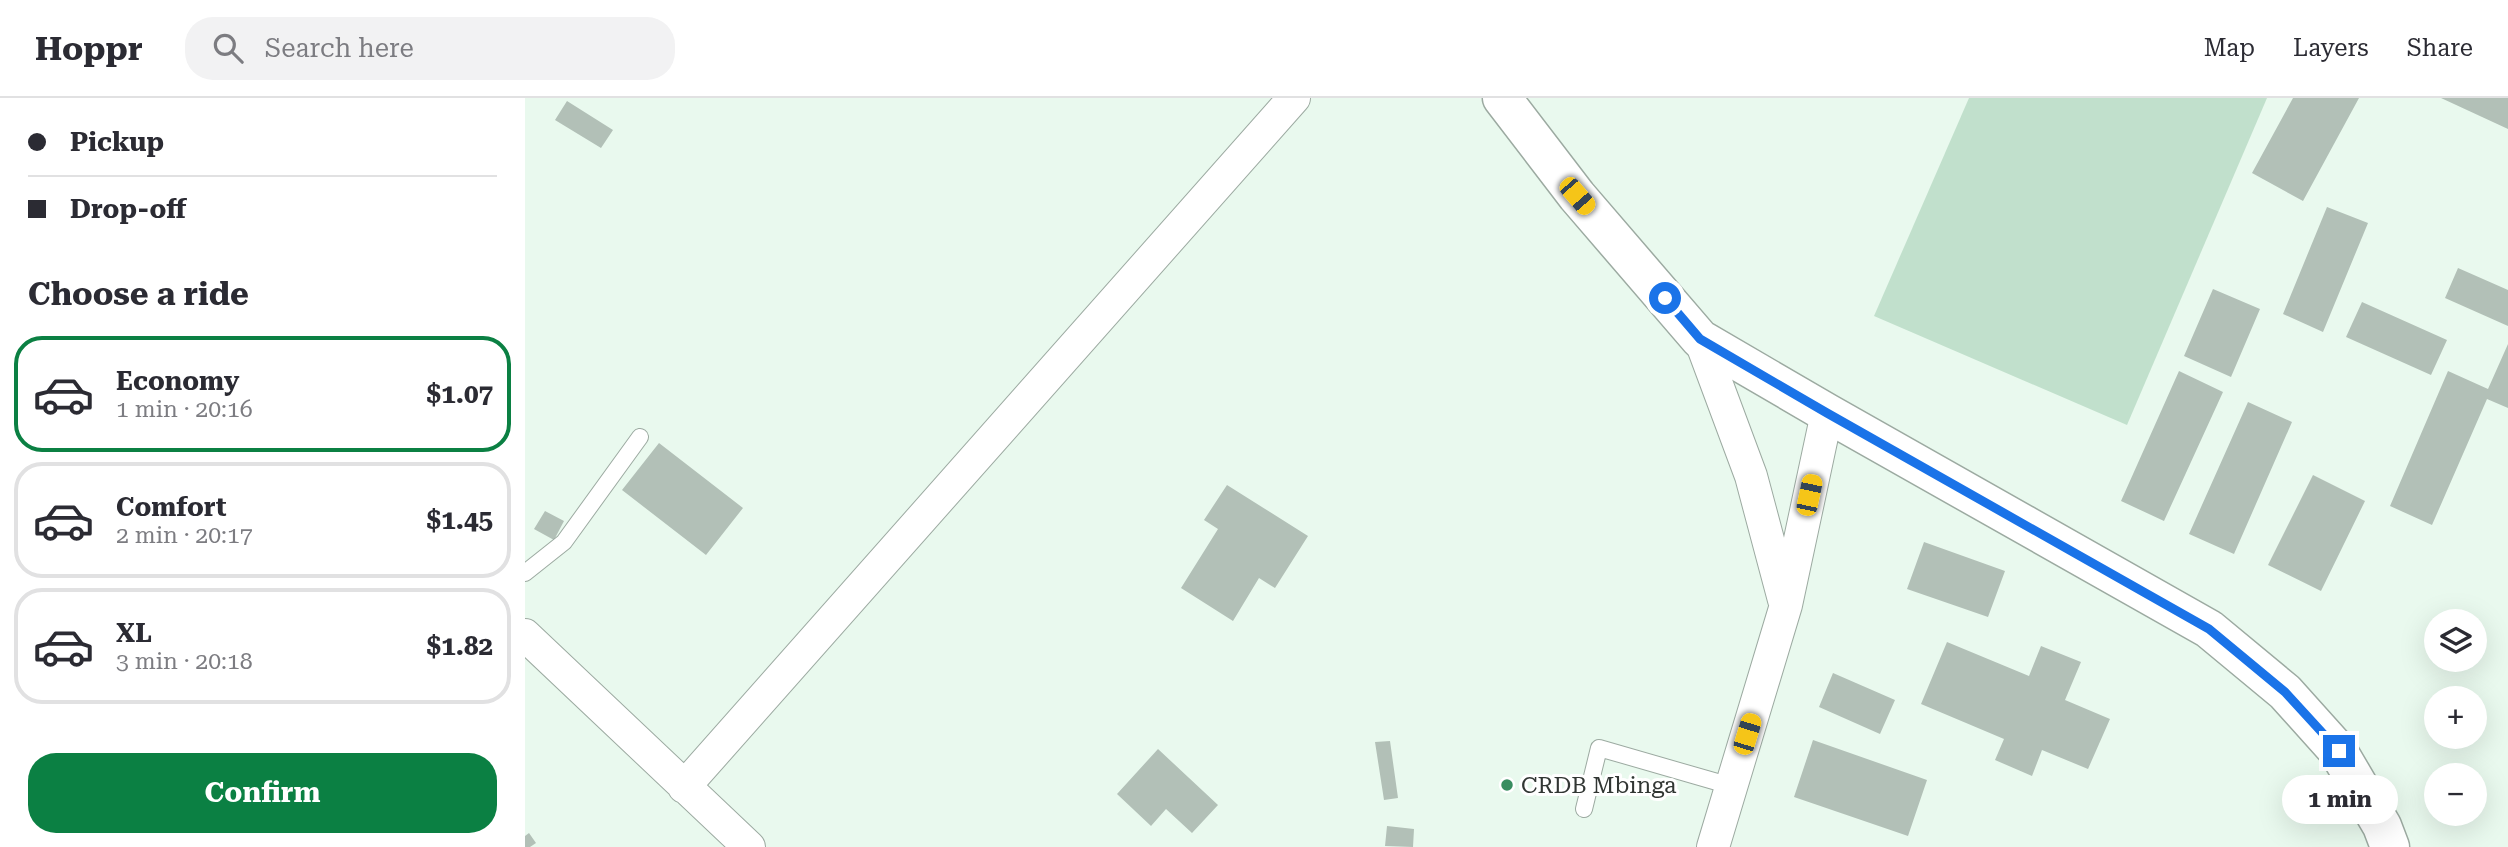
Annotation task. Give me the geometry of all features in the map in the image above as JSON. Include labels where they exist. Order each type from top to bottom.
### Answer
[{"type":"street","points":[[684,787],[1294,98]]},
{"type":"street","points":[[1502,98],[1577,196],[1700,339],[2209,629],[2285,692],[2339,751],[2382,826],[2390,847]]},
{"type":"street","points":[[1700,339],[1751,476],[1786,605]]},
{"type":"street","points":[[1713,847],[1786,605],[1827,413]]},
{"type":"street","points":[[525,635],[749,847]]},
{"type":"lane","points":[[525,573],[564,542],[640,438]]},
{"type":"lane","points":[[1584,810],[1599,748],[1731,786]]},
{"type":"green space","points":[[1969,98],[2267,98],[2127,425],[1874,316]]},
{"type":"building","points":[[2293,98],[2359,98],[2303,201],[2252,173]]},
{"type":"building","points":[[2441,98],[2508,98],[2508,129]]},
{"type":"building","points":[[567,101],[613,130],[601,148],[555,120]]},
{"type":"building","points":[[2327,207],[2368,223],[2323,332],[2283,314]]},
{"type":"building","points":[[2458,268],[2508,290],[2508,326],[2445,298]]},
{"type":"building","points":[[2213,289],[2260,309],[2231,377],[2184,356]]},
{"type":"building","points":[[2362,302],[2447,340],[2431,375],[2346,337]]},
{"type":"building","points":[[2508,344],[2508,408],[2487,399],[2432,525],[2390,506],[2448,371],[2488,389]]},
{"type":"building","points":[[2179,371],[2223,392],[2164,521],[2121,501]]},
{"type":"building","points":[[2248,402],[2292,422],[2234,554],[2189,534]]},
{"type":"building","points":[[659,443],[743,508],[706,555],[622,490]]},
{"type":"building","points":[[2313,475],[2365,501],[2321,591],[2268,565]]},
{"type":"building","points":[[1227,485],[1308,536],[1275,588],[1259,578],[1233,621],[1181,588],[1218,529],[1204,520]]},
{"type":"building","points":[[545,511],[564,521],[554,540],[534,529]]},
{"type":"building","points":[[1924,542],[2005,571],[1988,617],[1907,589]]},
{"type":"building","points":[[1947,642],[2029,676],[2041,646],[2081,662],[2065,700],[2110,719],[2088,769],[2042,750],[2032,776],[1995,760],[2004,739],[1921,704]]},
{"type":"building","points":[[1833,673],[1895,700],[1880,734],[1819,707]]},
{"type":"building","points":[[1813,740],[1927,780],[1908,836],[1794,797]]},
{"type":"building","points":[[1390,741],[1398,798],[1384,800],[1375,742]]},
{"type":"building","points":[[1158,749],[1218,805],[1192,833],[1166,809],[1151,826],[1117,794]]},
{"type":"building","points":[[1387,826],[1414,829],[1413,847],[1385,846]]},
{"type":"building","points":[[529,833],[536,843],[525,847],[525,836]]},
{"type":"place","name":"CRDB Mbinga","points":[[1507,785]]},
{"type":"route","points":[[1665,298],[1700,339],[2209,629],[2285,692],[2339,751]]}]
